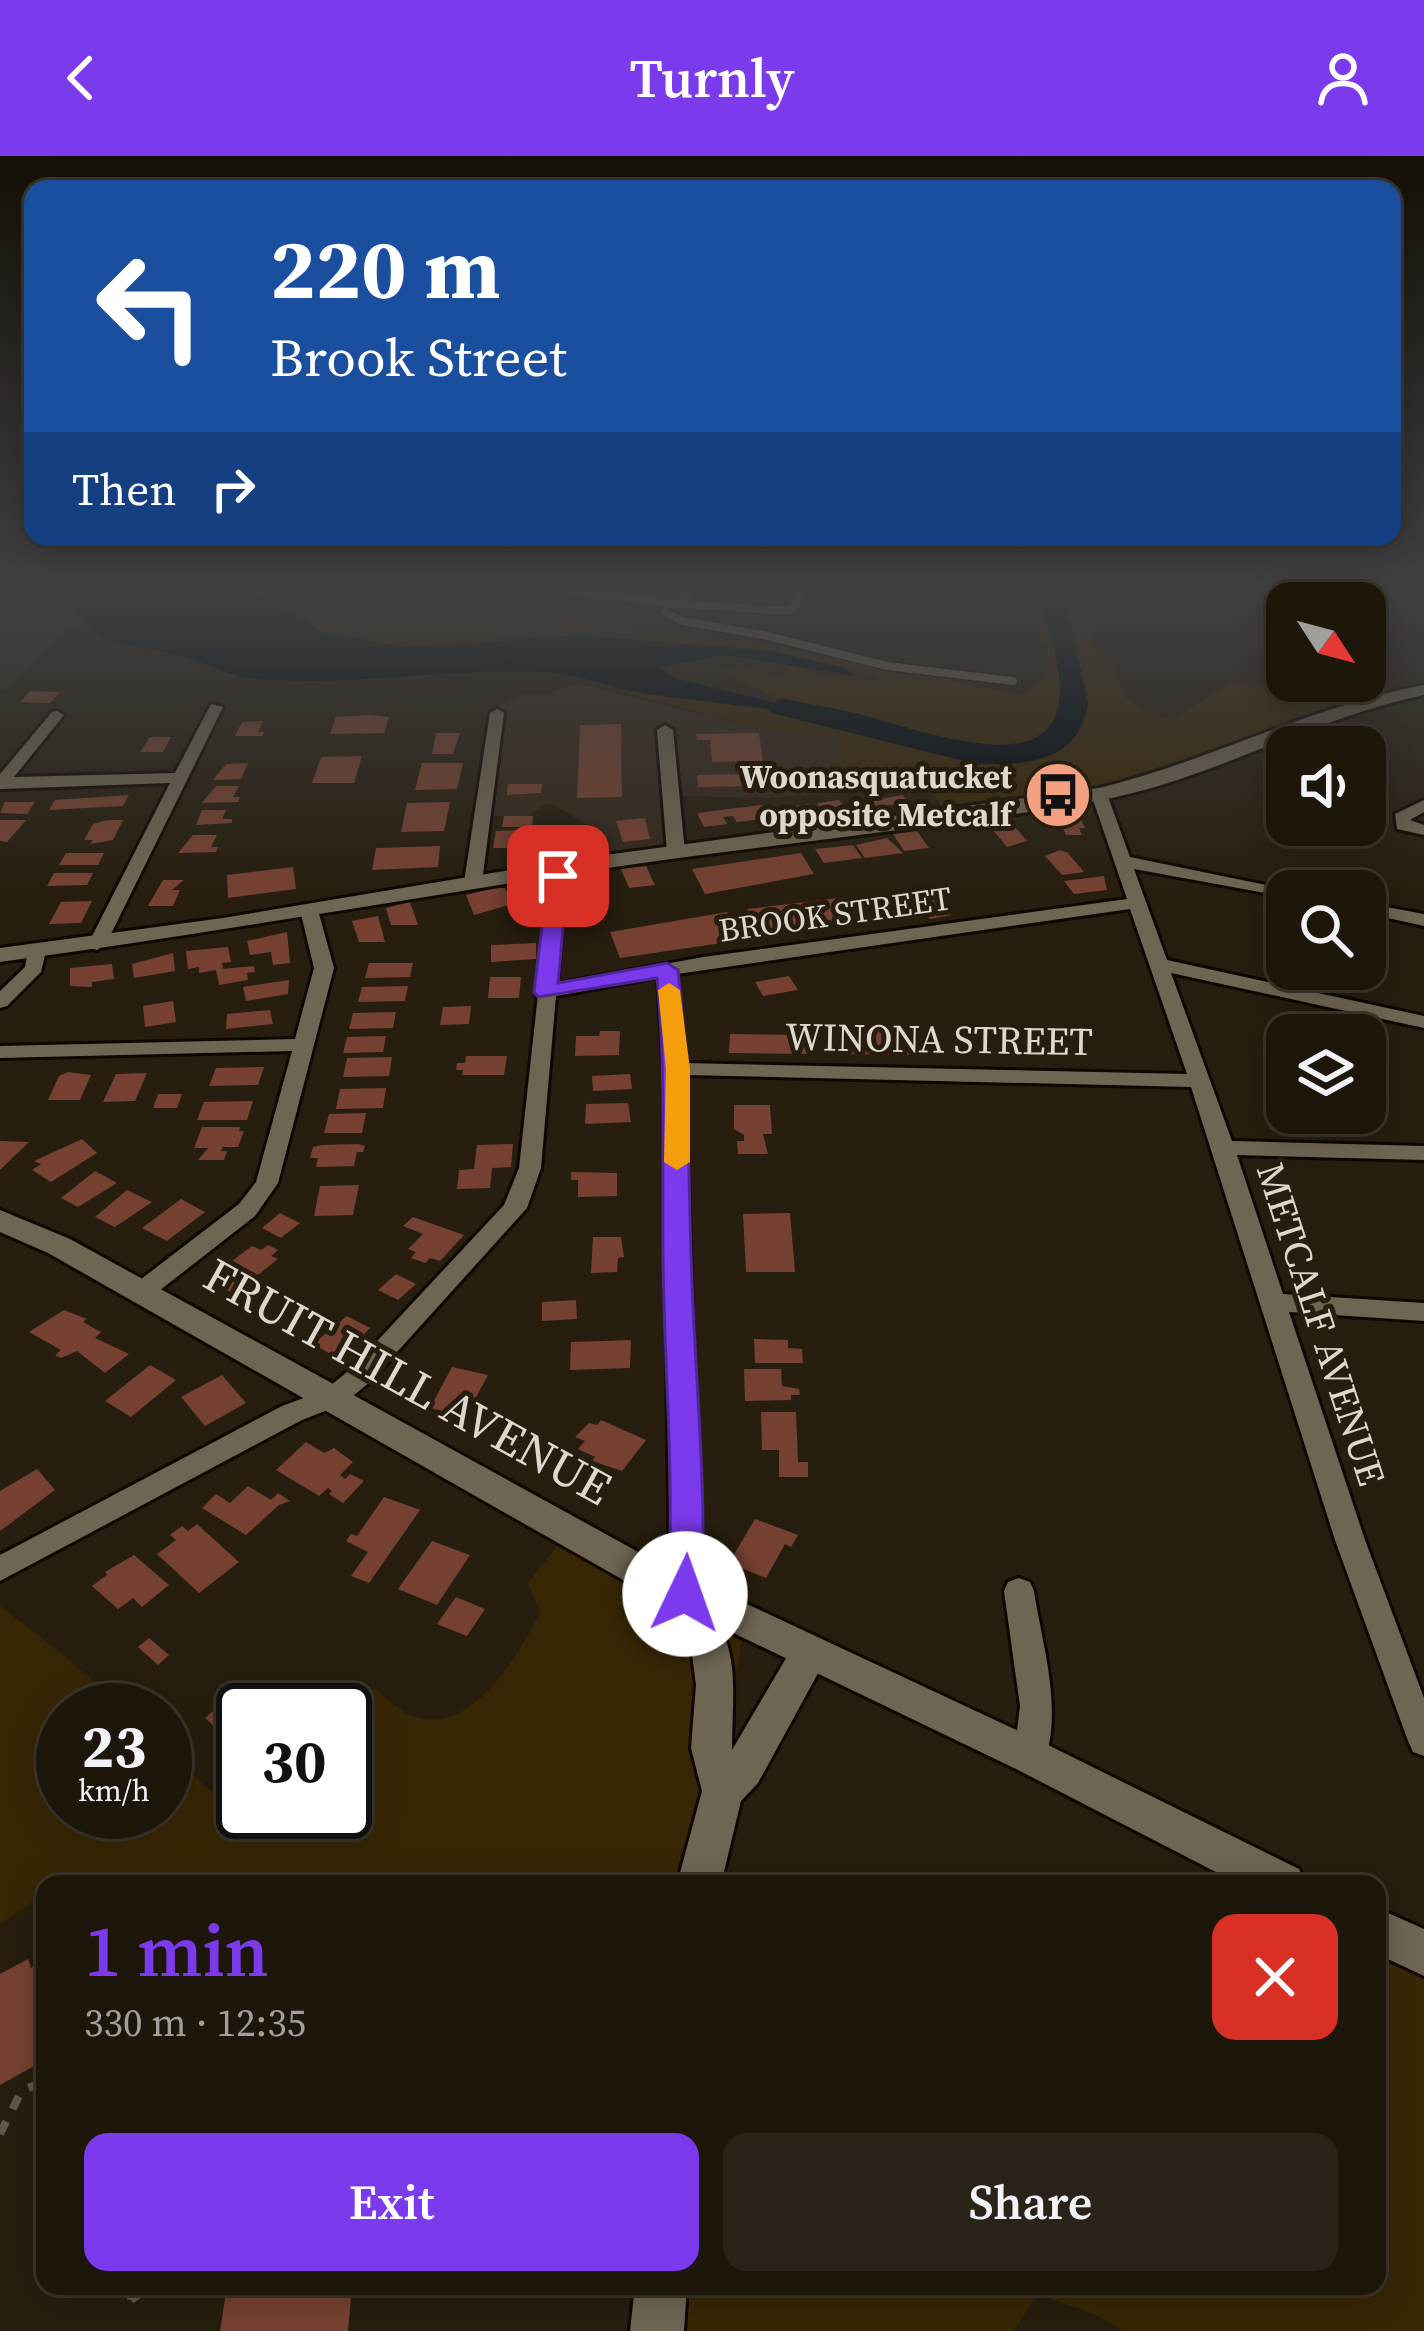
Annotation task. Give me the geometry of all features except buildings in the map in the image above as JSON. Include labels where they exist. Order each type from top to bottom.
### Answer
[{"type":"street","points":[[0,955],[97,944],[558,869],[1100,794],[1181,773],[1379,698],[1424,690]]},
{"type":"street","points":[[97,944],[216,707]]},
{"type":"street","points":[[473,882],[497,713]]},
{"type":"street","points":[[0,783],[57,715]]},
{"type":"street","points":[[665,730],[676,852]]},
{"type":"street","points":[[0,783],[178,778]]},
{"type":"street","name":"METCALF AVENUE","points":[[1100,794],[1134,903],[1223,1148],[1350,1540],[1424,1741]]},
{"type":"street","points":[[1424,805],[1401,818],[1403,825],[1424,830]]},
{"type":"street","points":[[1121,861],[1266,888]]},
{"type":"street","points":[[0,1569],[292,1413],[334,1397],[478,1254],[515,1208],[530,1168],[558,869]]},
{"type":"street","name":"BROOK STREET","points":[[546,992],[667,970],[1134,903]]},
{"type":"street","points":[[140,1292],[248,1210],[260,1195],[324,968],[309,910]]},
{"type":"street","points":[[1386,912],[1424,920]]},
{"type":"street","points":[[0,1002],[34,968],[36,951]]},
{"type":"street","points":[[1158,964],[1424,1022]]},
{"type":"street","points":[[667,970],[678,1069],[677,1256],[689,1511],[685,1594],[709,1636],[716,1685],[711,1748],[723,1791]]},
{"type":"street","points":[[0,1052],[304,1046]]},
{"type":"street","name":"WINONA STREET","points":[[678,1069],[1198,1081]]},
{"type":"street","points":[[1223,1148],[1424,1153]]},
{"type":"street","name":"FRUIT HILL AVENUE","points":[[0,1220],[59,1246],[685,1594],[1030,1756],[1265,1875]]},
{"type":"street","points":[[1271,1302],[1424,1312]]},
{"type":"street","points":[[1018,1591],[1036,1706],[1030,1756]]},
{"type":"street","points":[[701,1875],[723,1791],[743,1769],[809,1655]]},
{"type":"street","points":[[1386,1934],[1424,1953]]},
{"type":"street","points":[[657,2331],[660,2295]]},
{"type":"path","points":[[0,2134],[22,2090],[36,2085]]},
{"type":"shaded area","points":[[564,688],[596,688],[760,729],[832,736],[841,747],[821,778],[851,787],[846,793],[768,798],[673,796],[673,851],[604,858],[596,830],[556,806],[545,804],[529,816],[476,816],[492,710],[523,693],[543,695]]},
{"type":"shaded area","points":[[717,688],[847,720],[656,695],[627,689]]},
{"type":"shaded area","points":[[757,688],[990,688],[1024,695],[1032,688],[1121,688],[1123,696],[1151,714],[1172,720],[1221,688],[1266,688],[1266,702],[1367,702],[1300,726],[1266,726],[1266,738],[1150,780],[949,813],[931,793],[905,784],[873,786],[854,778],[820,778],[841,747],[832,736],[760,729],[616,690],[785,712],[790,705]]},
{"type":"shaded area","points":[[564,1537],[745,1623],[701,1875],[36,1875],[36,1900],[0,1924],[0,1606],[94,1683],[36,1683],[36,1839],[192,1839],[192,1773],[216,1794],[216,1839],[372,1839],[372,1690],[404,1712],[427,1719],[448,1717],[487,1692],[540,1613],[528,1583]]},
{"type":"shaded area","points":[[1386,1934],[1424,1952],[1424,2331],[1124,2331],[1095,2314],[1040,2295],[1386,2295]]},
{"type":"shaded area","points":[[668,2295],[1036,2295],[1014,2331],[665,2331]]},
{"type":"waterway","points":[[781,707],[938,747],[1005,756],[1034,753],[1057,740],[1071,717],[1073,688]]},
{"type":"slow traffic","points":[[669,990],[678,1069],[677,1162]]},
{"type":"place","name":"Woonasquatucket opposite Metcalf","points":[[1058,795]]},
{"type":"route","points":[[558,876],[546,992],[667,970],[678,1069],[677,1256],[689,1511],[685,1594]]}]
